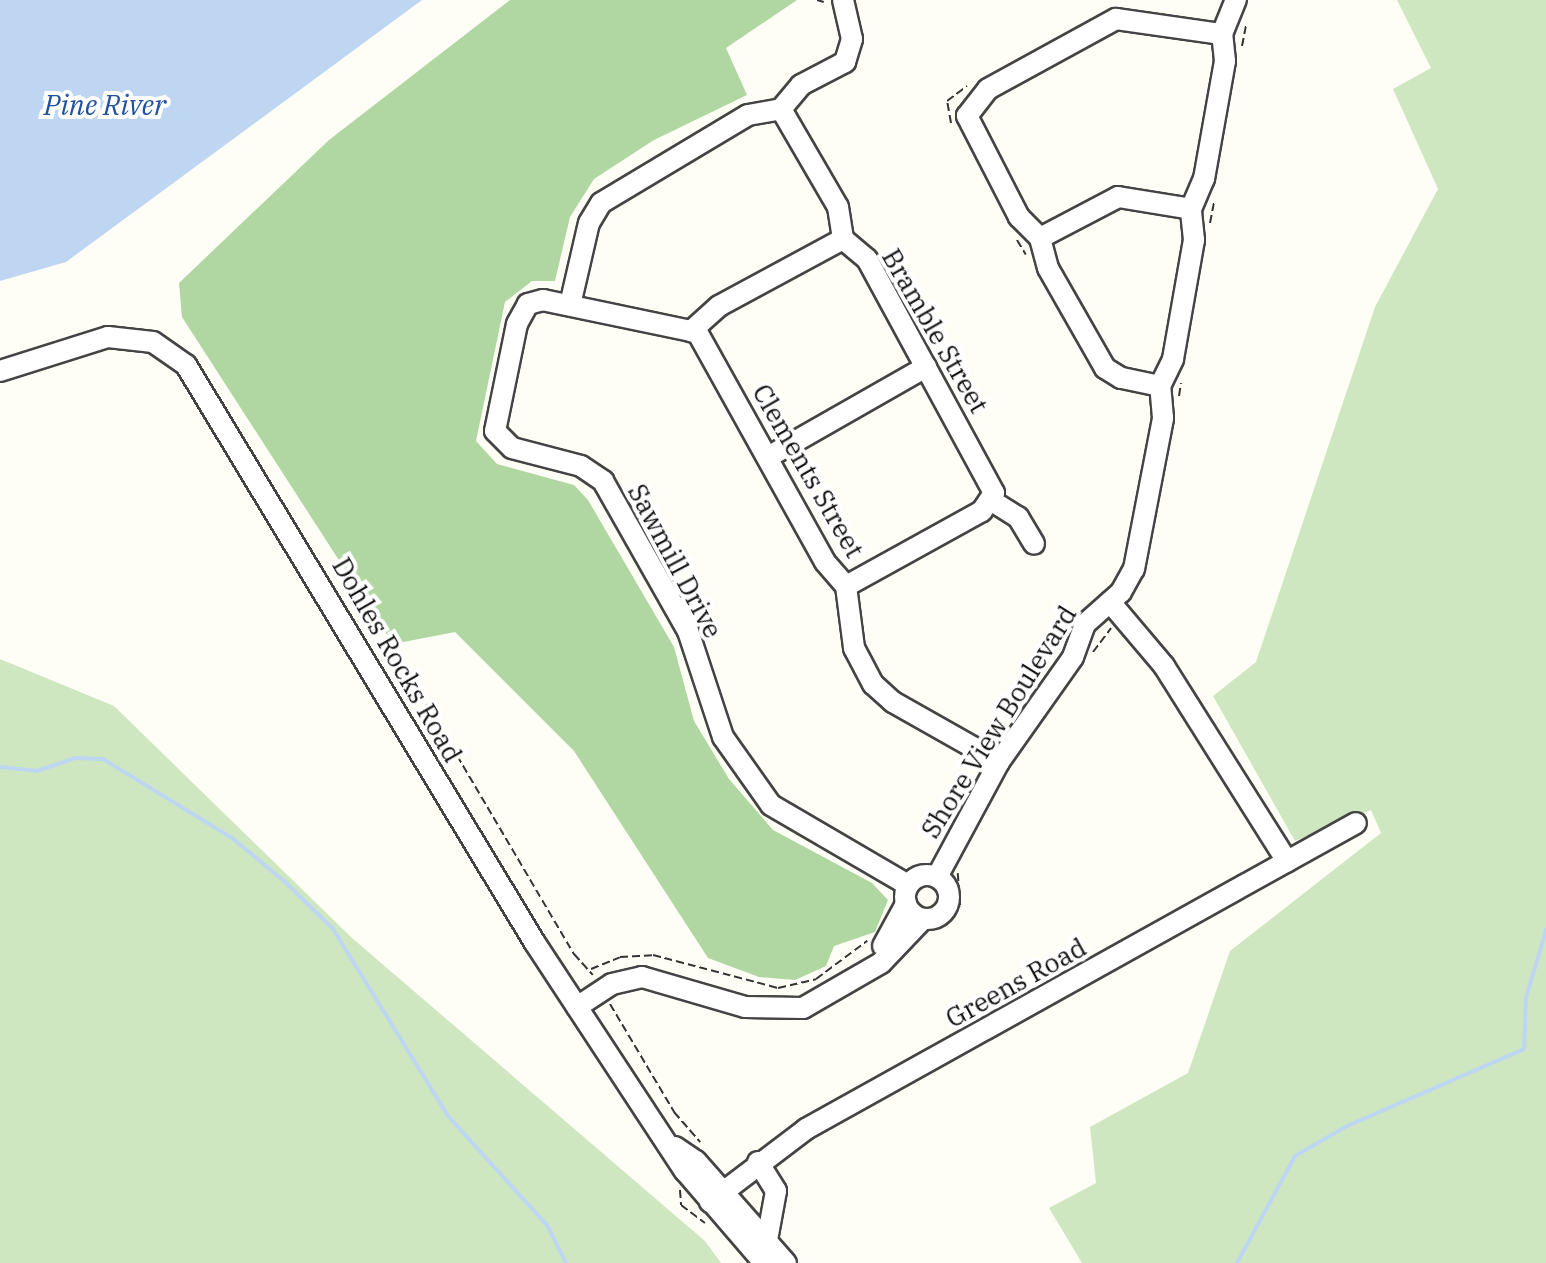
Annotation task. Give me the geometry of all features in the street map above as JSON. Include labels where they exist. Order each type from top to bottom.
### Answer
[{"type":"street","points":[[570,305],[589,223],[601,203],[748,115],[781,109],[801,85],[849,55],[836,1]]},
{"type":"street","name":"Shore View Boulevard","points":[[937,877],[999,762],[1073,657],[1088,619],[1127,584],[1139,552],[1163,415],[1160,386],[1175,349],[1194,240],[1191,209],[1204,179],[1225,61],[1222,34],[1242,6]]},
{"type":"street","points":[[1160,386],[1108,371],[1048,268],[1040,238],[1021,221],[974,138],[969,109],[988,89],[1128,9],[1222,34]]},
{"type":"street","name":"Bramble Street","points":[[781,109],[838,207],[843,239],[867,259],[991,482],[992,501]]},
{"type":"street","points":[[1040,238],[1118,197],[1191,209]]},
{"type":"street","points":[[696,330],[719,306],[843,239]]},
{"type":"street","name":"Sawmill Drive","points":[[696,330],[539,300],[521,311],[495,417],[496,436],[512,448],[581,466],[603,481],[688,631],[723,737],[771,805],[907,895]]},
{"type":"street","name":"Clements Street","points":[[696,330],[825,562],[846,586],[854,648],[873,684],[909,712],[999,762]]},
{"type":"street","name":"Dohles Rocks Road","points":[[0,371],[108,337],[153,342],[186,365],[574,1002],[675,1147],[717,1197],[764,1263]]},
{"type":"street","points":[[768,457],[926,367]]},
{"type":"street","points":[[846,586],[992,501],[1018,517],[1034,544]]},
{"type":"street","points":[[1110,602],[1164,666],[1287,861]]},
{"type":"street","name":"Greens Road","points":[[717,1197],[758,1162],[1356,823]]},
{"type":"street","points":[[924,875],[937,877],[949,894],[947,907],[881,963],[803,1008],[745,1007],[642,977],[612,984],[574,1002],[607,973],[643,965],[757,997],[796,997],[819,989],[883,945],[907,895],[924,875]]},
{"type":"street","points":[[907,895],[926,926]]},
{"type":"street","points":[[758,1162],[776,1191],[767,1240]]},
{"type":"street","name":"Dohles Rocks Road","points":[[717,1197],[767,1240],[786,1263]]},
{"type":"path","points":[[817,0],[836,1]]},
{"type":"path","points":[[1240,57],[1242,6]]},
{"type":"path","points":[[957,134],[947,101],[981,78]]},
{"type":"path","points":[[1210,225],[1215,194]]},
{"type":"path","points":[[1014,235],[1029,261]]},
{"type":"path","points":[[1177,403],[1183,375]]},
{"type":"path","points":[[396,652],[574,954],[593,975]]},
{"type":"path","points":[[926,926],[948,923],[960,905],[960,862]]},
{"type":"path","points":[[590,970],[620,957],[653,955],[750,985],[788,987],[816,979],[875,937]]},
{"type":"path","points":[[605,995],[674,1112],[704,1147]]},
{"type":"green space","points":[[510,0],[797,0],[726,48],[747,95],[654,140],[594,179],[570,217],[555,281],[532,281],[505,302],[476,441],[497,464],[574,485],[588,500],[674,647],[694,721],[729,779],[773,830],[872,883],[888,900],[875,932],[834,946],[826,966],[795,980],[759,977],[708,958],[574,751],[455,632],[393,644],[182,317],[179,283],[329,140]]},
{"type":"green space","points":[[1397,0],[1546,0],[1546,1263],[1082,1263],[1049,1208],[1096,1183],[1090,1127],[1188,1073],[1230,951],[1381,833],[1371,810],[1295,841],[1213,696],[1256,662],[1375,307],[1438,189],[1393,89],[1431,68]]},
{"type":"green space","points":[[0,659],[114,706],[352,938],[705,1241],[721,1263],[0,1263]]},
{"type":"water","name":"Pine River","points":[[0,0],[422,0],[66,262],[0,281]]},
{"type":"waterway","points":[[0,767],[37,771],[75,758],[103,759],[232,838],[284,881],[333,929],[448,1116],[547,1225],[566,1263]]},
{"type":"waterway","points":[[1237,1263],[1295,1156],[1347,1126],[1524,1049],[1526,998],[1546,930]]}]
